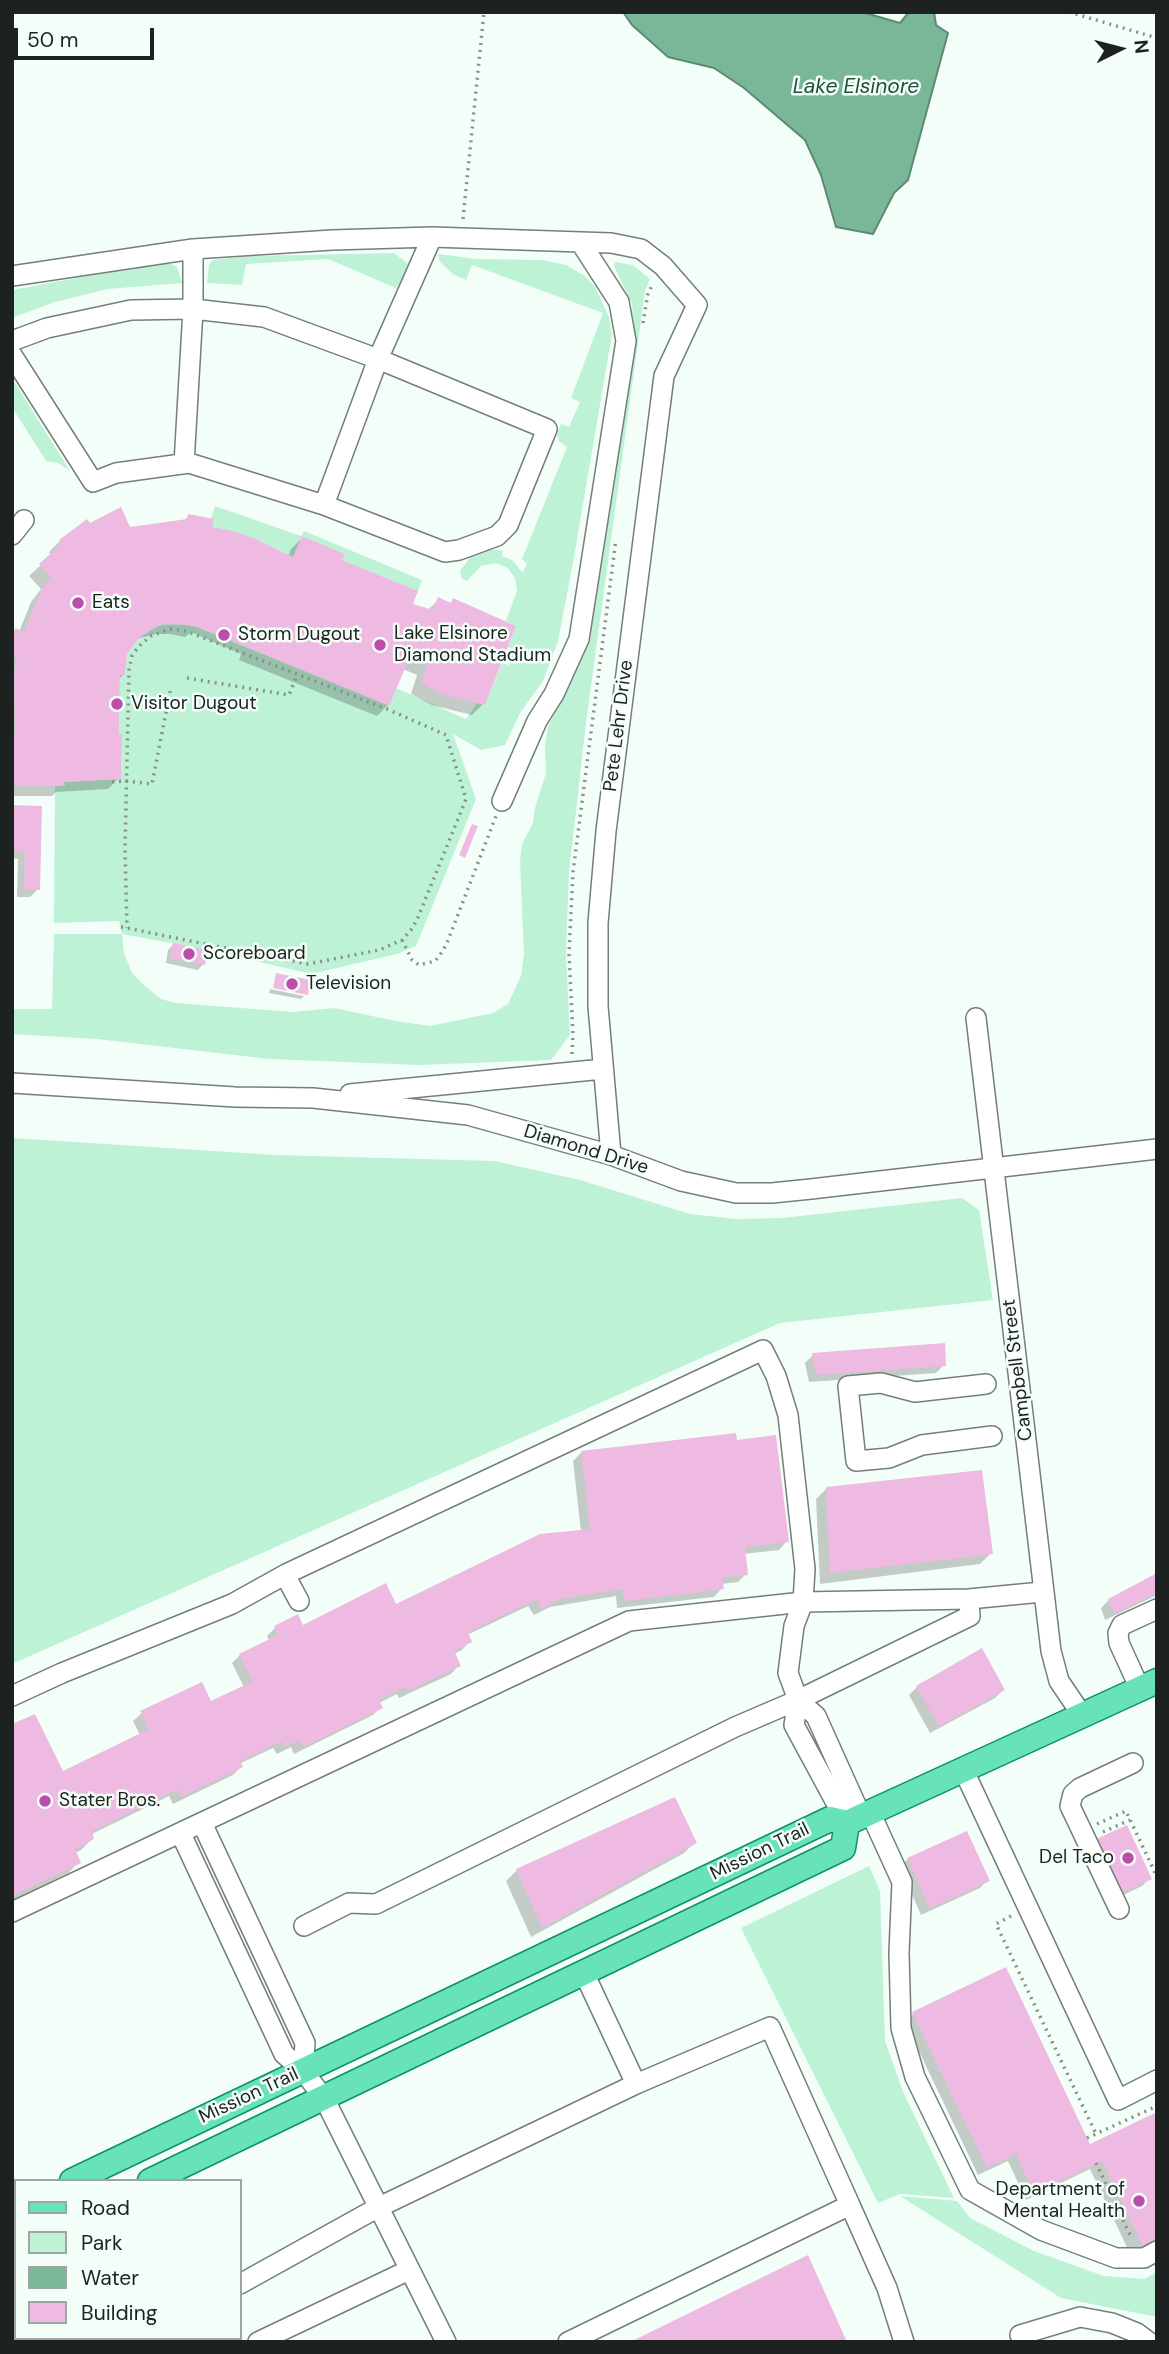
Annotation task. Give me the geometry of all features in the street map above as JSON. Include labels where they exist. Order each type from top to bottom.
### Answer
[{"type":"main road","points":[[859,1817],[1148,1685]]},
{"type":"main road","name":"Mission Trail","points":[[153,2179],[843,1848],[859,1817]]},
{"type":"main road","name":"Mission Trail","points":[[76,2179],[830,1819],[859,1817]]},
{"type":"street","points":[[324,505],[378,359],[432,237]]},
{"type":"street","points":[[12,276],[193,249],[432,237],[611,243],[641,249],[663,266]]},
{"type":"street","points":[[502,801],[537,721],[554,694],[579,639],[626,341],[619,302],[581,243]]},
{"type":"street","points":[[184,464],[193,309],[193,249]]},
{"type":"street","name":"Pete Lehr Drive","points":[[611,1156],[598,1006],[598,923],[606,831],[664,376],[697,306],[663,266]]},
{"type":"street","points":[[12,341],[47,328],[131,310],[193,309],[264,317],[378,359],[547,429],[508,526],[497,536],[459,550],[445,552],[324,505],[213,469],[184,464],[116,474],[93,482],[12,355]]},
{"type":"street","name":"Campbell Street","points":[[976,1018],[1042,1592],[1051,1651],[1059,1681],[1082,1715]]},
{"type":"street","points":[[313,1098],[603,1069]]},
{"type":"street","name":"Diamond Drive","points":[[12,1083],[235,1097],[313,1098],[468,1115],[611,1156],[681,1181],[736,1193],[797,1191],[1157,1149]]},
{"type":"street","points":[[12,1696],[232,1604],[285,1575],[763,1350],[776,1376],[788,1415],[805,1569],[803,1602],[794,1626],[788,1673],[798,1700],[794,1725],[902,1882],[899,1953],[901,2028],[915,2077],[970,2190],[1041,2230],[1116,2258],[1149,2254]]},
{"type":"street","points":[[986,1384],[915,1392],[881,1383],[848,1386],[856,1461],[889,1458],[922,1445],[992,1436]]},
{"type":"street","points":[[285,1575],[299,1601]]},
{"type":"street","points":[[12,1912],[629,1621],[803,1602],[969,1599],[1042,1592]]},
{"type":"street","points":[[304,1926],[349,1903],[376,1904],[735,1727],[798,1700],[970,1616],[969,1599]]},
{"type":"street","points":[[1148,1685],[1119,1643],[1118,1633],[1122,1625],[1157,1609]]},
{"type":"street","points":[[1119,1909],[1070,1806],[1073,1794],[1080,1788],[1133,1763]]},
{"type":"street","points":[[963,1769],[1118,2099],[1157,2080]]},
{"type":"street","points":[[202,1823],[305,2043],[303,2071]]},
{"type":"street","points":[[181,1834],[284,2053],[303,2071],[324,2098],[446,2342]]},
{"type":"street","points":[[584,1973],[636,2084]]},
{"type":"street","points":[[242,2283],[377,2208],[636,2084],[770,2027],[887,2288],[904,2342]]},
{"type":"street","points":[[568,2342],[850,2205]]},
{"type":"street","points":[[258,2342],[409,2270]]},
{"type":"street","points":[[1020,2335],[1080,2317],[1112,2323],[1137,2333],[1149,2342]]},
{"type":"path","points":[[461,239],[484,12]]},
{"type":"path","points":[[1069,12],[1157,38]]},
{"type":"path","points":[[642,331],[648,293],[663,266]]},
{"type":"path","points":[[571,1056],[573,1035],[569,953],[573,872],[617,527]]},
{"type":"path","points":[[121,927],[308,964],[379,950],[402,940],[417,919],[466,799],[446,735],[186,631],[170,629],[151,636],[132,656],[129,670],[126,781],[127,928]]},
{"type":"path","points":[[187,678],[289,695],[297,675]]},
{"type":"path","points":[[112,782],[152,784],[171,687]]},
{"type":"path","points":[[402,940],[412,960],[419,965],[435,961],[440,955],[502,801]]},
{"type":"path","points":[[1087,1828],[1126,1811],[1157,1877]]},
{"type":"path","points":[[1091,1837],[1130,1820]]},
{"type":"path","points":[[1018,1912],[996,1924],[1096,2134]]},
{"type":"path","points":[[1087,2138],[1157,2106]]},
{"type":"path","points":[[1096,2163],[1149,2254]]},
{"type":"green space","points":[[394,253],[407,263],[408,270],[396,288],[328,259],[246,264],[242,285],[207,283],[209,264],[213,260],[251,256]]},
{"type":"green space","points":[[438,254],[477,259],[542,260],[566,265],[585,276],[595,287],[609,317],[612,334],[558,641],[543,681],[520,713],[505,745],[481,750],[453,734],[476,799],[416,946],[397,954],[311,974],[208,950],[122,934],[119,921],[54,923],[55,786],[64,786],[64,782],[121,779],[120,675],[125,675],[127,654],[140,637],[160,625],[191,625],[389,705],[396,688],[466,719],[477,703],[485,705],[502,663],[509,665],[514,650],[508,647],[516,626],[506,621],[517,591],[515,578],[508,568],[496,563],[481,566],[467,581],[462,579],[460,571],[471,556],[485,550],[503,551],[502,556],[512,560],[522,572],[524,570],[527,564],[522,559],[567,447],[559,441],[557,434],[561,424],[569,427],[580,402],[571,398],[603,313],[472,265],[466,280],[453,274],[440,262]]},
{"type":"green space","points":[[615,262],[633,265],[650,279],[645,291],[586,723],[569,873],[566,954],[570,1035],[551,1060],[419,1065],[269,1059],[97,1039],[12,1034],[12,1009],[52,1009],[54,934],[122,934],[124,953],[132,973],[161,999],[176,1003],[293,1012],[334,1008],[430,1026],[493,1013],[508,1004],[521,976],[524,954],[520,861],[522,844],[533,823],[546,773],[545,744],[548,727],[578,665],[589,626],[609,516],[634,327],[632,304],[614,266]]},
{"type":"green space","points":[[165,264],[177,267],[182,283],[108,289],[55,302],[12,318],[12,290]]},
{"type":"green space","points":[[12,378],[70,471],[58,463],[46,461],[12,407]]},
{"type":"green space","points":[[215,506],[301,536],[304,531],[422,580],[418,591],[342,560],[344,554],[302,536],[293,557],[256,539],[212,527],[211,519]]},
{"type":"green space","points":[[12,1138],[276,1155],[494,1161],[580,1180],[690,1214],[737,1219],[782,1218],[962,1198],[979,1210],[993,1300],[780,1323],[12,1664]]},
{"type":"green space","points":[[869,1866],[880,1891],[885,2041],[904,2094],[954,2198],[900,2194],[878,2203],[741,1928]]},
{"type":"green space","points":[[900,2196],[957,2201],[970,2218],[1034,2251],[1104,2276],[1144,2279],[1157,2272],[1157,2317],[1061,2298]]},
{"type":"water","name":"Lake Elsinore","points":[[623,12],[862,12],[900,23],[909,12],[934,12],[936,25],[948,33],[908,180],[894,193],[873,234],[836,227],[821,175],[805,140],[744,88],[714,68],[668,57],[632,25]]},
{"type":"building","name":"Lake Elsinore Diamond Stadium","points":[[121,507],[130,527],[187,519],[188,514],[214,519],[212,527],[256,539],[293,557],[302,536],[345,554],[342,560],[418,591],[413,604],[433,610],[438,597],[451,603],[453,598],[516,626],[485,705],[444,695],[421,683],[427,663],[410,657],[389,706],[198,627],[168,623],[153,628],[140,637],[127,654],[125,675],[120,675],[121,779],[64,782],[65,786],[12,786],[14,675],[17,655],[12,654],[12,641],[15,628],[24,632],[42,589],[51,577],[39,564],[61,544],[59,540],[87,519],[90,523]]},
{"type":"building","points":[[12,805],[42,806],[40,890],[24,889],[25,851],[12,851]]},
{"type":"building","points":[[472,824],[478,826],[465,858],[459,855]]},
{"type":"building","name":"Scoreboard","points":[[173,943],[208,950],[205,965],[170,958]]},
{"type":"building","name":"Television","points":[[276,973],[311,980],[308,995],[273,988]]},
{"type":"building","points":[[945,1343],[946,1366],[816,1375],[812,1353]]},
{"type":"building","points":[[736,1433],[737,1440],[776,1435],[789,1542],[745,1547],[748,1575],[722,1577],[724,1589],[625,1601],[623,1589],[560,1599],[542,1609],[537,1599],[468,1632],[472,1642],[454,1651],[461,1666],[407,1691],[405,1687],[379,1700],[383,1708],[303,1747],[299,1740],[285,1747],[282,1741],[240,1761],[243,1767],[181,1797],[178,1789],[92,1831],[94,1839],[75,1849],[81,1863],[12,1896],[12,1724],[35,1714],[63,1771],[149,1729],[140,1711],[202,1682],[211,1701],[253,1681],[239,1654],[278,1635],[274,1626],[298,1614],[303,1625],[386,1583],[396,1604],[540,1534],[590,1529],[581,1451]]},
{"type":"building","points":[[982,1470],[993,1554],[830,1573],[826,1487]]},
{"type":"building","points":[[1157,1573],[1157,1593],[1114,1614],[1108,1599]]},
{"type":"building","points":[[982,1648],[1005,1690],[939,1726],[916,1686]]},
{"type":"building","points":[[675,1797],[697,1843],[542,1928],[516,1869]]},
{"type":"building","points":[[1127,1825],[1152,1879],[1117,1895],[1092,1841]]},
{"type":"building","points":[[967,1831],[990,1881],[930,1908],[907,1858]]},
{"type":"building","points":[[1006,1967],[1090,2144],[1157,2112],[1157,2242],[1144,2248],[1102,2161],[1034,2193],[1016,2154],[987,2168],[912,2012]]},
{"type":"building","points":[[808,2255],[847,2342],[630,2342]]},
{"type":"place","name":"Eats","points":[[78,603]]},
{"type":"place","name":"Storm Dugout","points":[[224,635]]},
{"type":"place","name":"Lake Elsinore Diamond Stadium","points":[[380,645]]},
{"type":"place","name":"Visitor Dugout","points":[[117,704]]},
{"type":"place","name":"Scoreboard","points":[[189,954]]},
{"type":"place","name":"Television","points":[[292,984]]},
{"type":"place","name":"Stater Bros.","points":[[45,1801]]},
{"type":"place","name":"Del Taco","points":[[1128,1858]]},
{"type":"place","name":"Department of Mental Health","points":[[1139,2201]]}]
